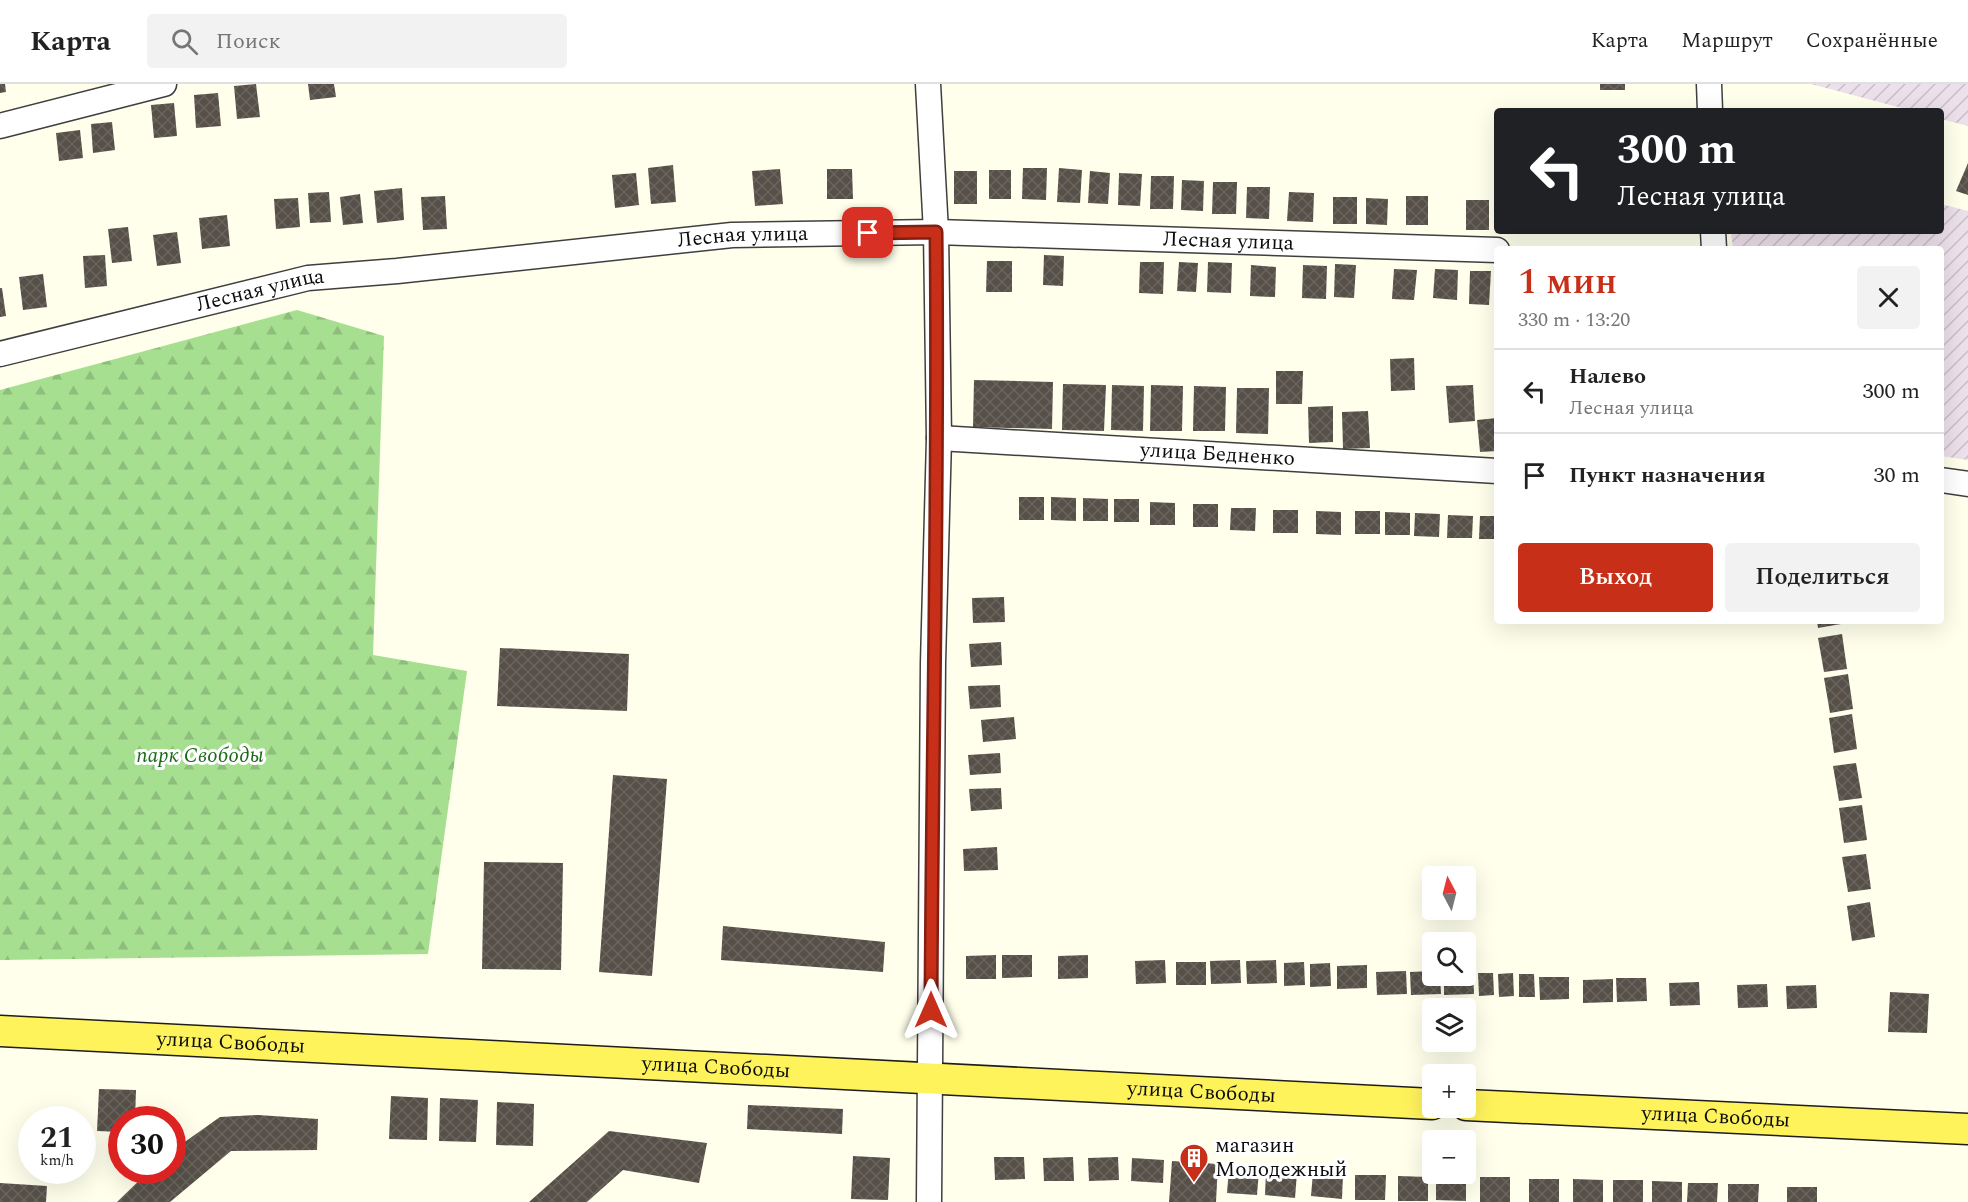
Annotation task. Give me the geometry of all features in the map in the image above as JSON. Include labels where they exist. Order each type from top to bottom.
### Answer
[{"type":"main road","name":"улица Свободы","points":[[0,1031],[1422,1104]]},
{"type":"main road","name":"улица Свободы","points":[[1476,1105],[1968,1129]]},
{"type":"street","points":[[0,126],[164,84]]},
{"type":"street","points":[[928,84],[936,232],[939,438],[933,663],[928,1202]]},
{"type":"street","points":[[1709,84],[1710,108]]},
{"type":"street","name":"Лесная улица","points":[[0,354],[309,278],[397,271],[732,235],[936,232],[1494,250]]},
{"type":"street","name":"улица Бедненко","points":[[939,438],[1494,471]]},
{"type":"street","points":[[1944,480],[1968,484]]},
{"type":"shaded area","points":[[1811,84],[1968,84],[1968,126],[1944,120],[1944,108],[1902,108]]},
{"type":"shaded area","points":[[1944,205],[1968,211],[1968,460],[1944,456],[1944,246],[1733,246],[1731,234],[1944,234]]},
{"type":"green space","name":"парк Свободы","points":[[297,310],[384,336],[373,655],[467,671],[428,954],[0,960],[0,390]]},
{"type":"building","points":[[0,84],[5,84],[6,92],[0,93]]},
{"type":"building","points":[[256,84],[260,117],[237,119],[234,86]]},
{"type":"building","points":[[308,84],[334,84],[336,97],[310,100]]},
{"type":"building","points":[[1600,84],[1625,84],[1625,90],[1600,90]]},
{"type":"building","points":[[218,93],[221,126],[196,128],[194,95]]},
{"type":"building","points":[[174,103],[177,136],[154,138],[151,105]]},
{"type":"building","points":[[112,122],[115,150],[93,153],[91,124]]},
{"type":"building","points":[[80,130],[83,158],[59,161],[56,133]]},
{"type":"building","points":[[1968,163],[1968,195],[1956,191]]},
{"type":"building","points":[[673,165],[676,202],[651,204],[648,168]]},
{"type":"building","points":[[1023,168],[1047,168],[1046,200],[1022,199]]},
{"type":"building","points":[[1059,168],[1082,170],[1080,203],[1057,202]]},
{"type":"building","points":[[780,169],[783,204],[755,206],[752,171]]},
{"type":"building","points":[[827,169],[852,169],[853,199],[827,199]]},
{"type":"building","points":[[989,170],[1011,170],[1011,199],[989,199]]},
{"type":"building","points":[[954,171],[977,171],[977,204],[954,204]]},
{"type":"building","points":[[1090,171],[1110,173],[1108,204],[1088,203]]},
{"type":"building","points":[[636,173],[639,205],[615,208],[612,175]]},
{"type":"building","points":[[1119,173],[1142,174],[1140,206],[1118,205]]},
{"type":"building","points":[[1151,176],[1174,176],[1173,209],[1150,209]]},
{"type":"building","points":[[1182,180],[1204,181],[1203,211],[1181,210]]},
{"type":"building","points":[[1213,182],[1237,182],[1236,214],[1212,214]]},
{"type":"building","points":[[1247,187],[1270,187],[1269,219],[1246,218]]},
{"type":"building","points":[[402,188],[404,220],[377,223],[374,191]]},
{"type":"building","points":[[329,192],[331,222],[310,223],[308,193]]},
{"type":"building","points":[[1289,192],[1314,193],[1313,222],[1287,221]]},
{"type":"building","points":[[360,194],[363,223],[343,225],[340,197]]},
{"type":"building","points":[[445,196],[447,229],[423,230],[421,197]]},
{"type":"building","points":[[1406,196],[1428,196],[1428,225],[1406,225]]},
{"type":"building","points":[[1333,197],[1357,197],[1357,224],[1333,224]]},
{"type":"building","points":[[298,198],[300,227],[276,229],[274,199]]},
{"type":"building","points":[[1366,198],[1388,199],[1387,225],[1366,224]]},
{"type":"building","points":[[1466,200],[1489,200],[1489,230],[1466,230]]},
{"type":"building","points":[[227,215],[230,246],[202,249],[199,218]]},
{"type":"building","points":[[128,227],[132,261],[112,263],[108,229]]},
{"type":"building","points":[[177,232],[181,263],[157,266],[153,235]]},
{"type":"building","points":[[105,255],[107,286],[85,288],[83,256]]},
{"type":"building","points":[[1044,255],[1064,256],[1063,286],[1043,285]]},
{"type":"building","points":[[987,261],[1012,261],[1012,292],[986,292]]},
{"type":"building","points":[[1140,262],[1164,262],[1163,294],[1139,293]]},
{"type":"building","points":[[1179,262],[1198,263],[1196,292],[1177,291]]},
{"type":"building","points":[[1208,262],[1232,263],[1231,293],[1207,292]]},
{"type":"building","points":[[1335,264],[1356,265],[1354,298],[1334,297]]},
{"type":"building","points":[[1251,265],[1276,267],[1275,297],[1250,296]]},
{"type":"building","points":[[1303,265],[1327,266],[1326,299],[1302,298]]},
{"type":"building","points":[[1394,269],[1417,270],[1414,300],[1392,299]]},
{"type":"building","points":[[1435,269],[1458,270],[1457,300],[1433,298]]},
{"type":"building","points":[[1470,271],[1491,271],[1489,305],[1469,304]]},
{"type":"building","points":[[43,274],[47,307],[23,310],[19,277]]},
{"type":"building","points":[[0,288],[2,288],[6,316],[0,317]]},
{"type":"building","points":[[1414,358],[1415,390],[1391,391],[1390,359]]},
{"type":"building","points":[[1276,371],[1303,371],[1302,404],[1276,404]]},
{"type":"building","points":[[974,380],[1053,382],[1052,429],[973,427]]},
{"type":"building","points":[[1063,384],[1106,385],[1104,431],[1062,430]]},
{"type":"building","points":[[1112,385],[1144,386],[1143,431],[1111,430]]},
{"type":"building","points":[[1151,385],[1183,386],[1182,431],[1150,431]]},
{"type":"building","points":[[1473,385],[1475,421],[1449,423],[1446,386]]},
{"type":"building","points":[[1194,386],[1226,387],[1225,431],[1193,431]]},
{"type":"building","points":[[1237,388],[1269,388],[1268,434],[1236,433]]},
{"type":"building","points":[[1333,406],[1333,442],[1309,443],[1308,407]]},
{"type":"building","points":[[1368,411],[1370,448],[1343,449],[1342,412]]},
{"type":"building","points":[[1494,418],[1494,451],[1480,452],[1477,420]]},
{"type":"building","points":[[1019,497],[1044,497],[1044,520],[1019,520]]},
{"type":"building","points":[[1051,497],[1076,498],[1076,521],[1051,520]]},
{"type":"building","points":[[1083,498],[1108,499],[1108,521],[1083,521]]},
{"type":"building","points":[[1114,499],[1139,499],[1139,522],[1114,522]]},
{"type":"building","points":[[1150,502],[1175,503],[1175,525],[1150,525]]},
{"type":"building","points":[[1193,504],[1218,504],[1218,527],[1193,527]]},
{"type":"building","points":[[1231,508],[1256,508],[1255,531],[1230,530]]},
{"type":"building","points":[[1273,510],[1298,510],[1298,533],[1273,533]]},
{"type":"building","points":[[1316,511],[1341,512],[1341,535],[1316,534]]},
{"type":"building","points":[[1355,511],[1380,511],[1380,534],[1355,534]]},
{"type":"building","points":[[1385,512],[1410,513],[1410,535],[1385,535]]},
{"type":"building","points":[[1415,513],[1440,514],[1439,537],[1414,536]]},
{"type":"building","points":[[1448,515],[1473,516],[1472,538],[1447,538]]},
{"type":"building","points":[[1480,516],[1494,516],[1494,539],[1479,539]]},
{"type":"building","points":[[1004,597],[1005,622],[973,623],[972,598]]},
{"type":"building","points":[[1817,624],[1841,624],[1818,628]]},
{"type":"building","points":[[1842,634],[1847,669],[1824,672],[1818,638]]},
{"type":"building","points":[[1001,642],[1002,665],[971,667],[969,644]]},
{"type":"building","points":[[500,648],[629,654],[627,711],[497,706]]},
{"type":"building","points":[[1848,674],[1853,709],[1830,713],[1824,678]]},
{"type":"building","points":[[1000,685],[1001,707],[970,709],[968,686]]},
{"type":"building","points":[[1852,714],[1857,749],[1834,753],[1829,718]]},
{"type":"building","points":[[1014,717],[1016,739],[983,742],[981,720]]},
{"type":"building","points":[[1000,753],[1001,773],[970,775],[968,755]]},
{"type":"building","points":[[1856,763],[1862,798],[1839,801],[1833,766]]},
{"type":"building","points":[[613,775],[667,779],[652,976],[599,972]]},
{"type":"building","points":[[1001,788],[1002,809],[971,811],[969,789]]},
{"type":"building","points":[[1862,805],[1867,840],[1844,843],[1839,808]]},
{"type":"building","points":[[997,847],[998,870],[964,871],[963,849]]},
{"type":"building","points":[[1866,854],[1871,889],[1848,892],[1842,857]]},
{"type":"building","points":[[484,862],[563,863],[561,970],[482,969]]},
{"type":"building","points":[[1870,902],[1875,937],[1852,941],[1847,906]]},
{"type":"building","points":[[723,926],[885,942],[883,972],[721,960]]},
{"type":"building","points":[[996,955],[996,979],[966,979],[966,956]]},
{"type":"building","points":[[1002,955],[1032,955],[1032,977],[1002,978]]},
{"type":"building","points":[[1088,955],[1088,978],[1058,979],[1058,956]]},
{"type":"building","points":[[1165,960],[1166,983],[1136,984],[1135,961]]},
{"type":"building","points":[[1240,960],[1241,983],[1211,984],[1210,961]]},
{"type":"building","points":[[1276,960],[1277,983],[1247,984],[1246,961]]},
{"type":"building","points":[[1176,962],[1206,962],[1206,985],[1176,985]]},
{"type":"building","points":[[1304,962],[1305,985],[1284,986],[1284,963]]},
{"type":"building","points":[[1330,963],[1331,986],[1310,987],[1310,964]]},
{"type":"building","points":[[1367,965],[1367,988],[1337,989],[1337,966]]},
{"type":"building","points":[[1406,971],[1407,994],[1377,995],[1376,972]]},
{"type":"building","points":[[1422,971],[1422,986],[1441,986],[1441,994],[1411,995],[1410,972]]},
{"type":"building","points":[[1478,973],[1493,973],[1494,995],[1479,996]]},
{"type":"building","points":[[1513,973],[1514,996],[1499,997],[1498,974]]},
{"type":"building","points":[[1519,974],[1534,974],[1535,997],[1519,997]]},
{"type":"building","points":[[1539,977],[1569,977],[1569,999],[1540,1000]]},
{"type":"building","points":[[1616,978],[1646,978],[1647,1001],[1617,1002]]},
{"type":"building","points":[[1613,979],[1613,1002],[1583,1003],[1583,980]]},
{"type":"building","points":[[1699,982],[1700,1005],[1670,1006],[1669,983]]},
{"type":"building","points":[[1767,984],[1768,1007],[1738,1008],[1737,985]]},
{"type":"building","points":[[1816,985],[1817,1008],[1787,1009],[1786,986]]},
{"type":"building","points":[[1444,986],[1474,986],[1474,994],[1444,995]]},
{"type":"building","points":[[1890,992],[1929,994],[1927,1033],[1888,1032]]},
{"type":"building","points":[[99,1089],[136,1090],[135,1106],[108,1106],[108,1131],[97,1131]]},
{"type":"building","points":[[391,1096],[428,1098],[427,1140],[389,1139]]},
{"type":"building","points":[[440,1098],[478,1100],[476,1142],[439,1141]]},
{"type":"building","points":[[497,1102],[534,1104],[533,1146],[496,1145]]},
{"type":"building","points":[[748,1105],[843,1109],[842,1134],[747,1129]]},
{"type":"building","points":[[258,1115],[318,1119],[317,1150],[231,1151],[170,1202],[117,1202],[136,1184],[186,1184],[186,1141],[220,1117]]},
{"type":"building","points":[[609,1131],[707,1143],[699,1183],[623,1170],[587,1202],[529,1202]]},
{"type":"building","points":[[853,1156],[890,1158],[888,1200],[851,1199]]},
{"type":"building","points":[[994,1157],[1024,1157],[1025,1179],[995,1180]]},
{"type":"building","points":[[1073,1157],[1074,1181],[1044,1181],[1043,1158]]},
{"type":"building","points":[[1118,1157],[1119,1180],[1089,1181],[1088,1158]]},
{"type":"building","points":[[1132,1158],[1164,1160],[1163,1183],[1131,1181]]},
{"type":"building","name":"магазин Молодежный","points":[[1172,1161],[1218,1164],[1216,1202],[1169,1202]]},
{"type":"building","points":[[1229,1168],[1259,1170],[1257,1195],[1227,1193]]},
{"type":"building","points":[[1266,1171],[1297,1173],[1295,1198],[1265,1195]]},
{"type":"building","points":[[1313,1172],[1343,1174],[1342,1199],[1311,1196]]},
{"type":"building","points":[[1355,1175],[1386,1175],[1385,1200],[1355,1200]]},
{"type":"building","points":[[1398,1176],[1422,1177],[1422,1184],[1428,1184],[1428,1201],[1398,1201]]},
{"type":"building","points":[[1480,1177],[1510,1177],[1510,1202],[1480,1202]]},
{"type":"building","points":[[1529,1179],[1559,1179],[1559,1202],[1529,1202]]},
{"type":"building","points":[[1573,1179],[1603,1180],[1603,1202],[1573,1202]]},
{"type":"building","points":[[1613,1180],[1643,1180],[1643,1202],[1613,1202]]},
{"type":"building","points":[[1652,1181],[1682,1182],[1682,1202],[1652,1202]]},
{"type":"building","points":[[0,1183],[47,1186],[46,1202],[0,1202]]},
{"type":"building","points":[[1688,1183],[1718,1183],[1717,1202],[1687,1202]]},
{"type":"building","points":[[1436,1184],[1466,1184],[1466,1201],[1436,1200]]},
{"type":"building","points":[[1728,1184],[1759,1184],[1758,1202],[1728,1202]]},
{"type":"building","points":[[1787,1187],[1817,1187],[1817,1202],[1787,1202]]},
{"type":"place","name":"магазин Молодежный","points":[[1194,1184]]},
{"type":"route","points":[[868,233],[936,232],[939,438],[933,663],[931,1010]]}]
